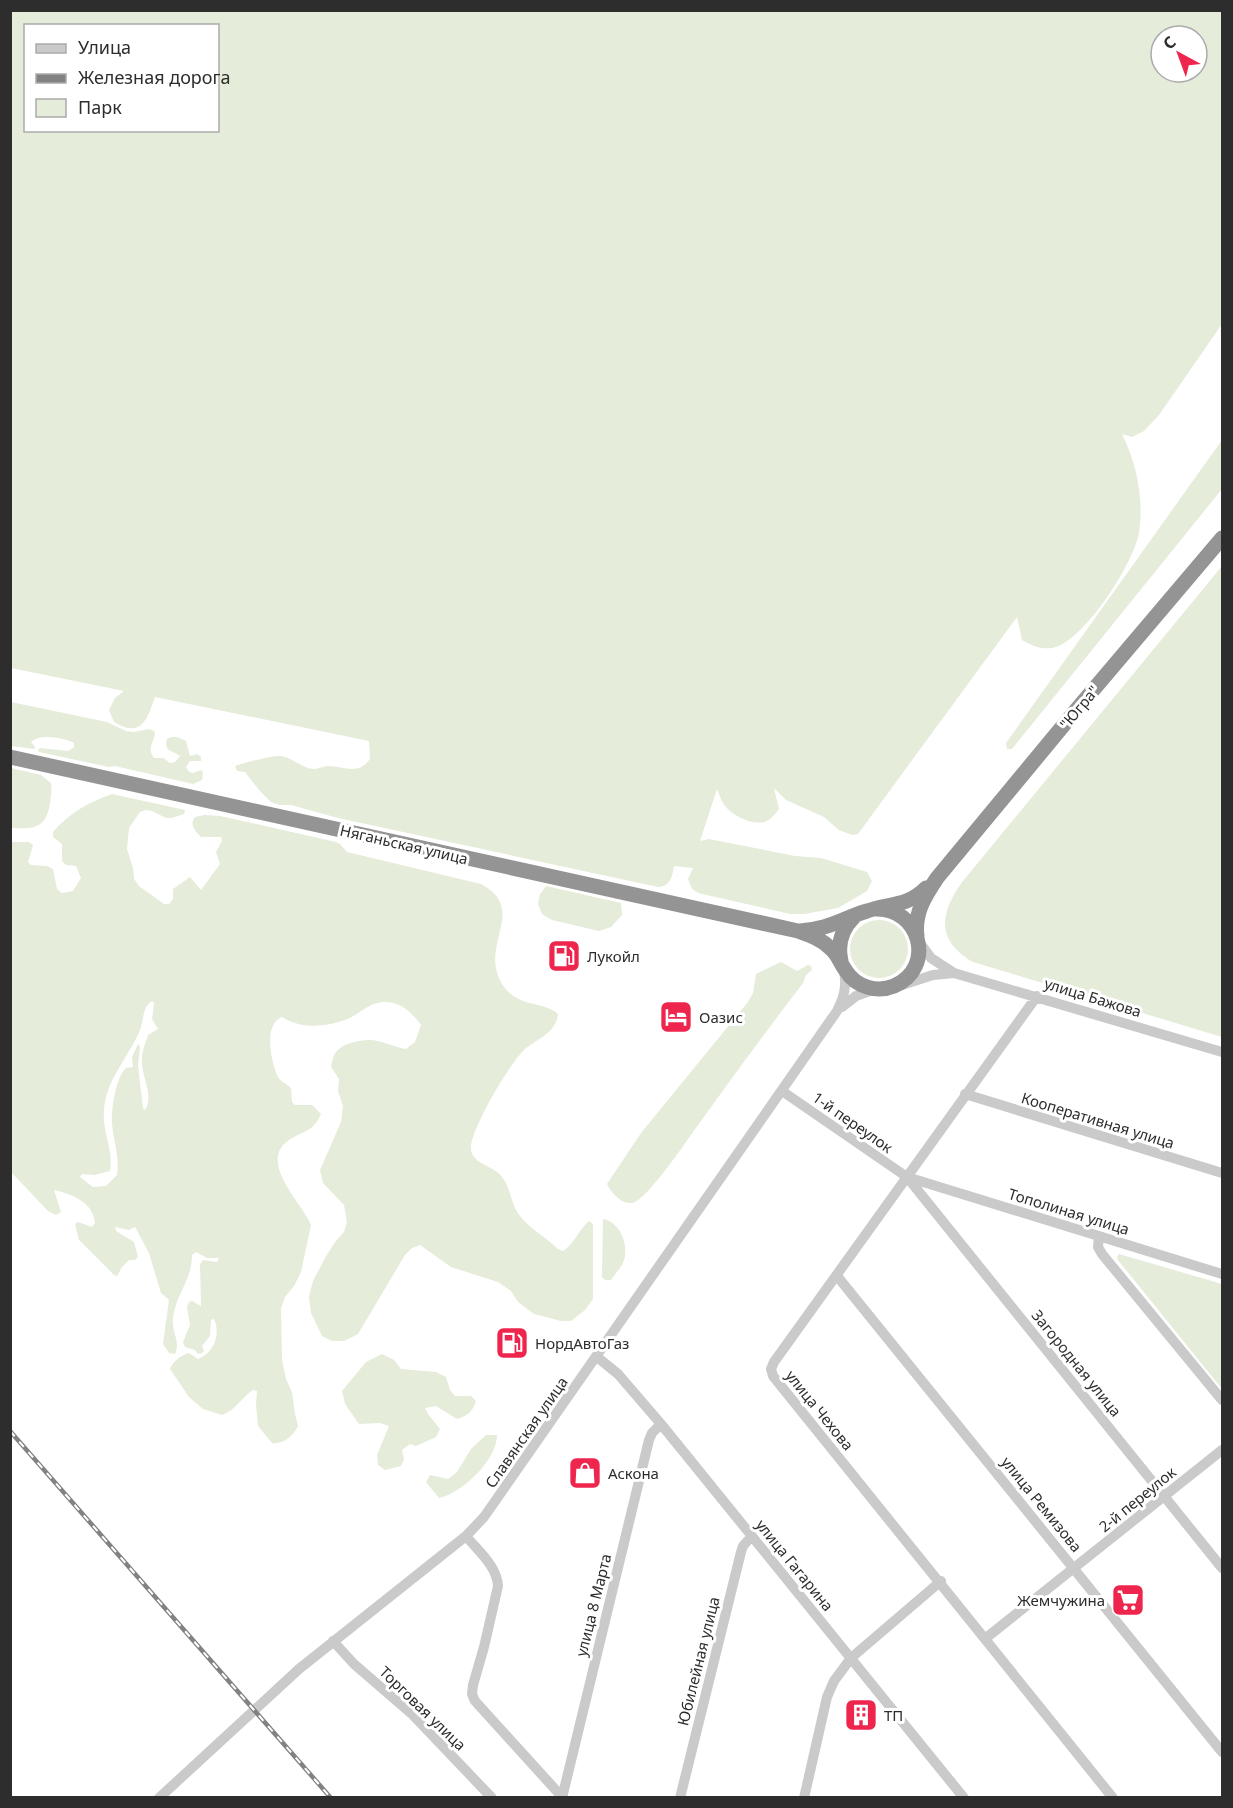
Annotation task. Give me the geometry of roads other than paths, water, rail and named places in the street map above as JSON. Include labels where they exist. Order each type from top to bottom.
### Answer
[{"type":"highway","name":"\"Югра\"","points":[[937,878],[1222,538]]},
{"type":"highway","name":"Няганьская улица","points":[[10,757],[798,931]]},
{"type":"highway","points":[[798,931],[828,927],[874,909],[908,901],[937,878]]},
{"type":"highway","points":[[798,931],[828,945],[857,982],[883,988],[902,982],[913,970],[918,956],[919,909],[937,878]]},
{"type":"highway","points":[[874,909],[887,910],[900,915],[910,924],[918,938]]},
{"type":"highway","points":[[842,965],[839,950],[841,937],[847,925],[857,916]]},
{"type":"street","points":[[918,938],[931,958],[954,973]]},
{"type":"street","points":[[837,1011],[846,988],[842,965]]},
{"type":"street","points":[[837,1011],[856,996],[933,975],[954,973]]},
{"type":"street","name":"улица Бажова","points":[[954,973],[1222,1052]]},
{"type":"street","name":"улица Чехова","points":[[1037,996],[774,1362],[771,1370],[773,1376],[941,1581],[1113,1797]]},
{"type":"street","name":"Славянская улица","points":[[159,1797],[277,1688],[466,1536],[492,1508],[837,1011]]},
{"type":"street","name":"1-й переулок","points":[[782,1091],[907,1177]]},
{"type":"street","name":"Кооперативная улица","points":[[966,1095],[1222,1173]]},
{"type":"street","name":"Тополиная улица","points":[[907,1177],[1222,1274]]},
{"type":"street","name":"Загородная улица","points":[[907,1177],[1222,1568]]},
{"type":"street","points":[[1099,1236],[1098,1247],[1102,1254],[1222,1400]]},
{"type":"street","name":"улица Ремизова","points":[[837,1276],[1222,1752]]},
{"type":"street","name":"улица Гагарина","points":[[597,1357],[618,1374],[661,1424],[964,1797]]},
{"type":"street","name":"улица 8 Марта","points":[[563,1797],[649,1440],[661,1424]]},
{"type":"street","name":"2-й переулок","points":[[986,1638],[1222,1450]]},
{"type":"street","points":[[466,1536],[490,1566],[497,1578],[498,1586],[472,1694],[475,1701],[563,1797]]},
{"type":"street","name":"Юбилейная улица","points":[[680,1797],[741,1552],[752,1536]]},
{"type":"street","points":[[804,1797],[830,1689],[839,1672],[851,1658],[941,1581]]},
{"type":"street","name":"Торговая улица","points":[[333,1641],[354,1664],[413,1715],[492,1797]]},
{"type":"railway","points":[[10,1431],[331,1798]]},
{"type":"place","name":"Лукойл","points":[[564,956]]},
{"type":"place","name":"Оазис","points":[[676,1017]]},
{"type":"place","name":"НордАвтоГаз","points":[[512,1343]]},
{"type":"place","name":"Аскона","points":[[585,1473]]},
{"type":"place","name":"Жемчужина","points":[[1128,1600]]},
{"type":"place","name":"ТП","points":[[861,1715]]}]
